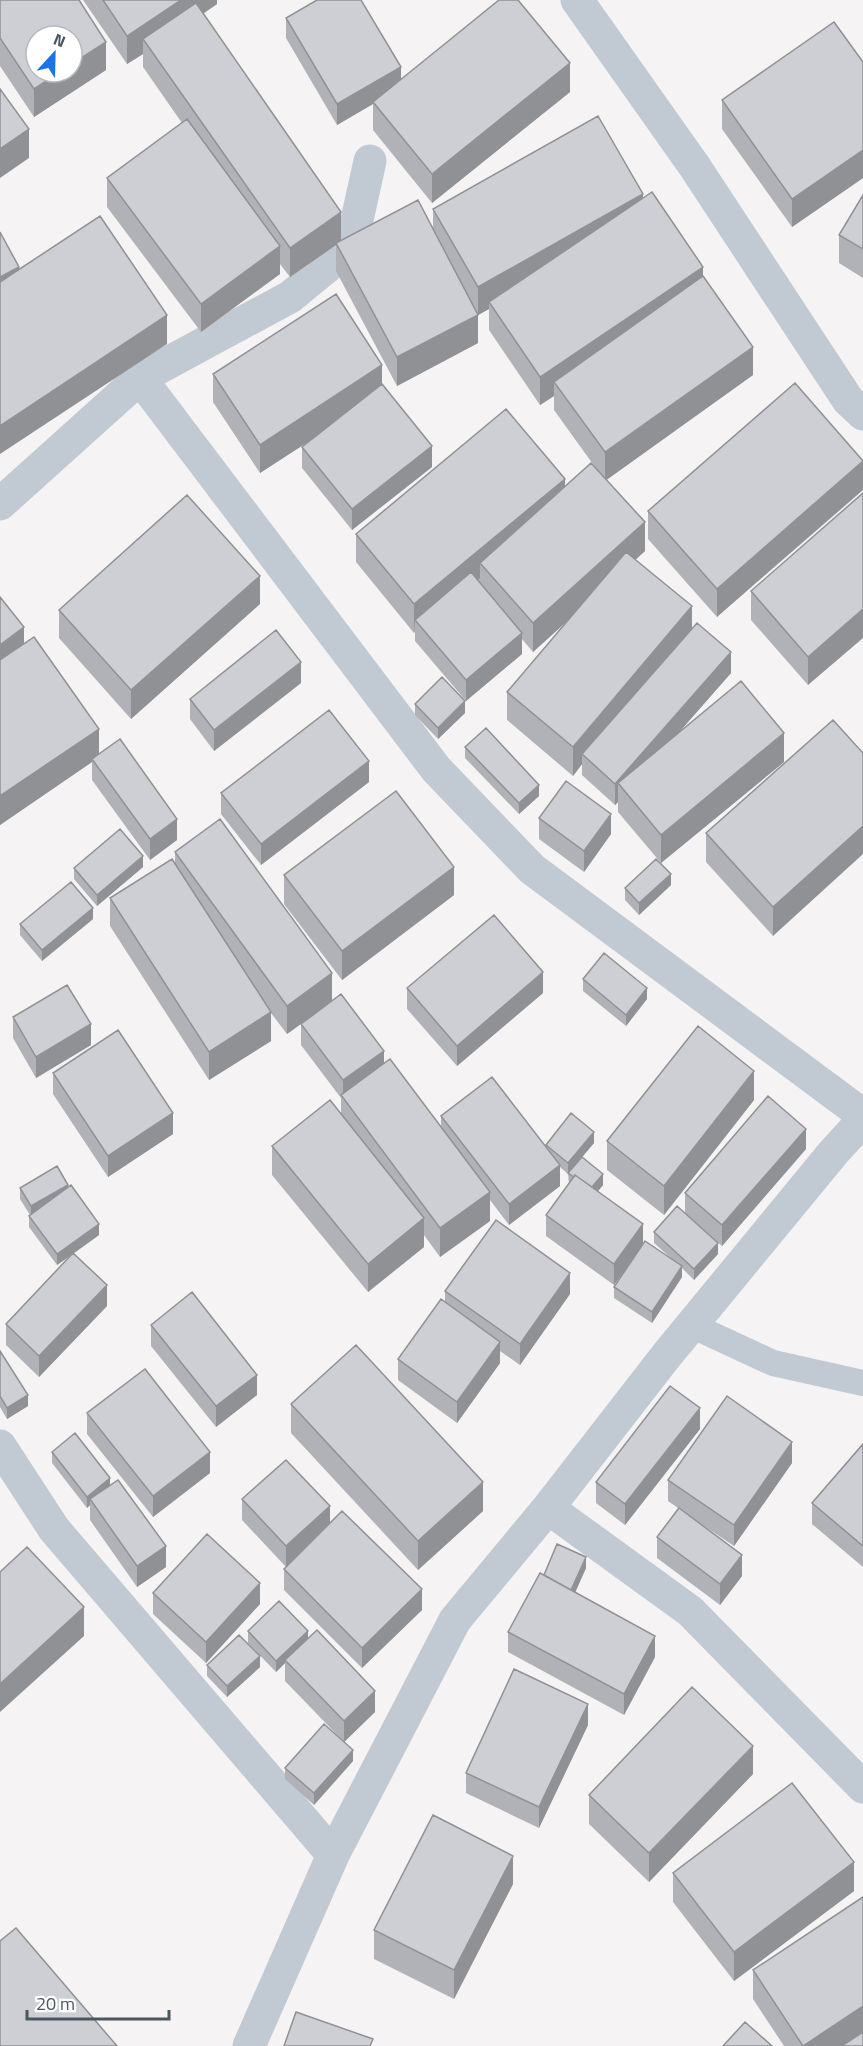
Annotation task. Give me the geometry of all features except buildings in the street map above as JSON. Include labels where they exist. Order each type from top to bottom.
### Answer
[{"type":"street","points":[[577,0],[695,167],[848,400],[863,414]]},
{"type":"street","points":[[0,504],[140,378],[290,297],[351,247],[370,161]]},
{"type":"street","points":[[140,378],[436,769],[532,869],[863,1115]]},
{"type":"street","points":[[249,2046],[333,1855],[455,1620],[548,1508],[691,1325],[863,1120]]},
{"type":"street","points":[[0,1446],[54,1529],[333,1855]]},
{"type":"street","points":[[548,1508],[690,1611],[863,1787]]},
{"type":"lane","points":[[691,1325],[773,1363],[863,1383]]}]
